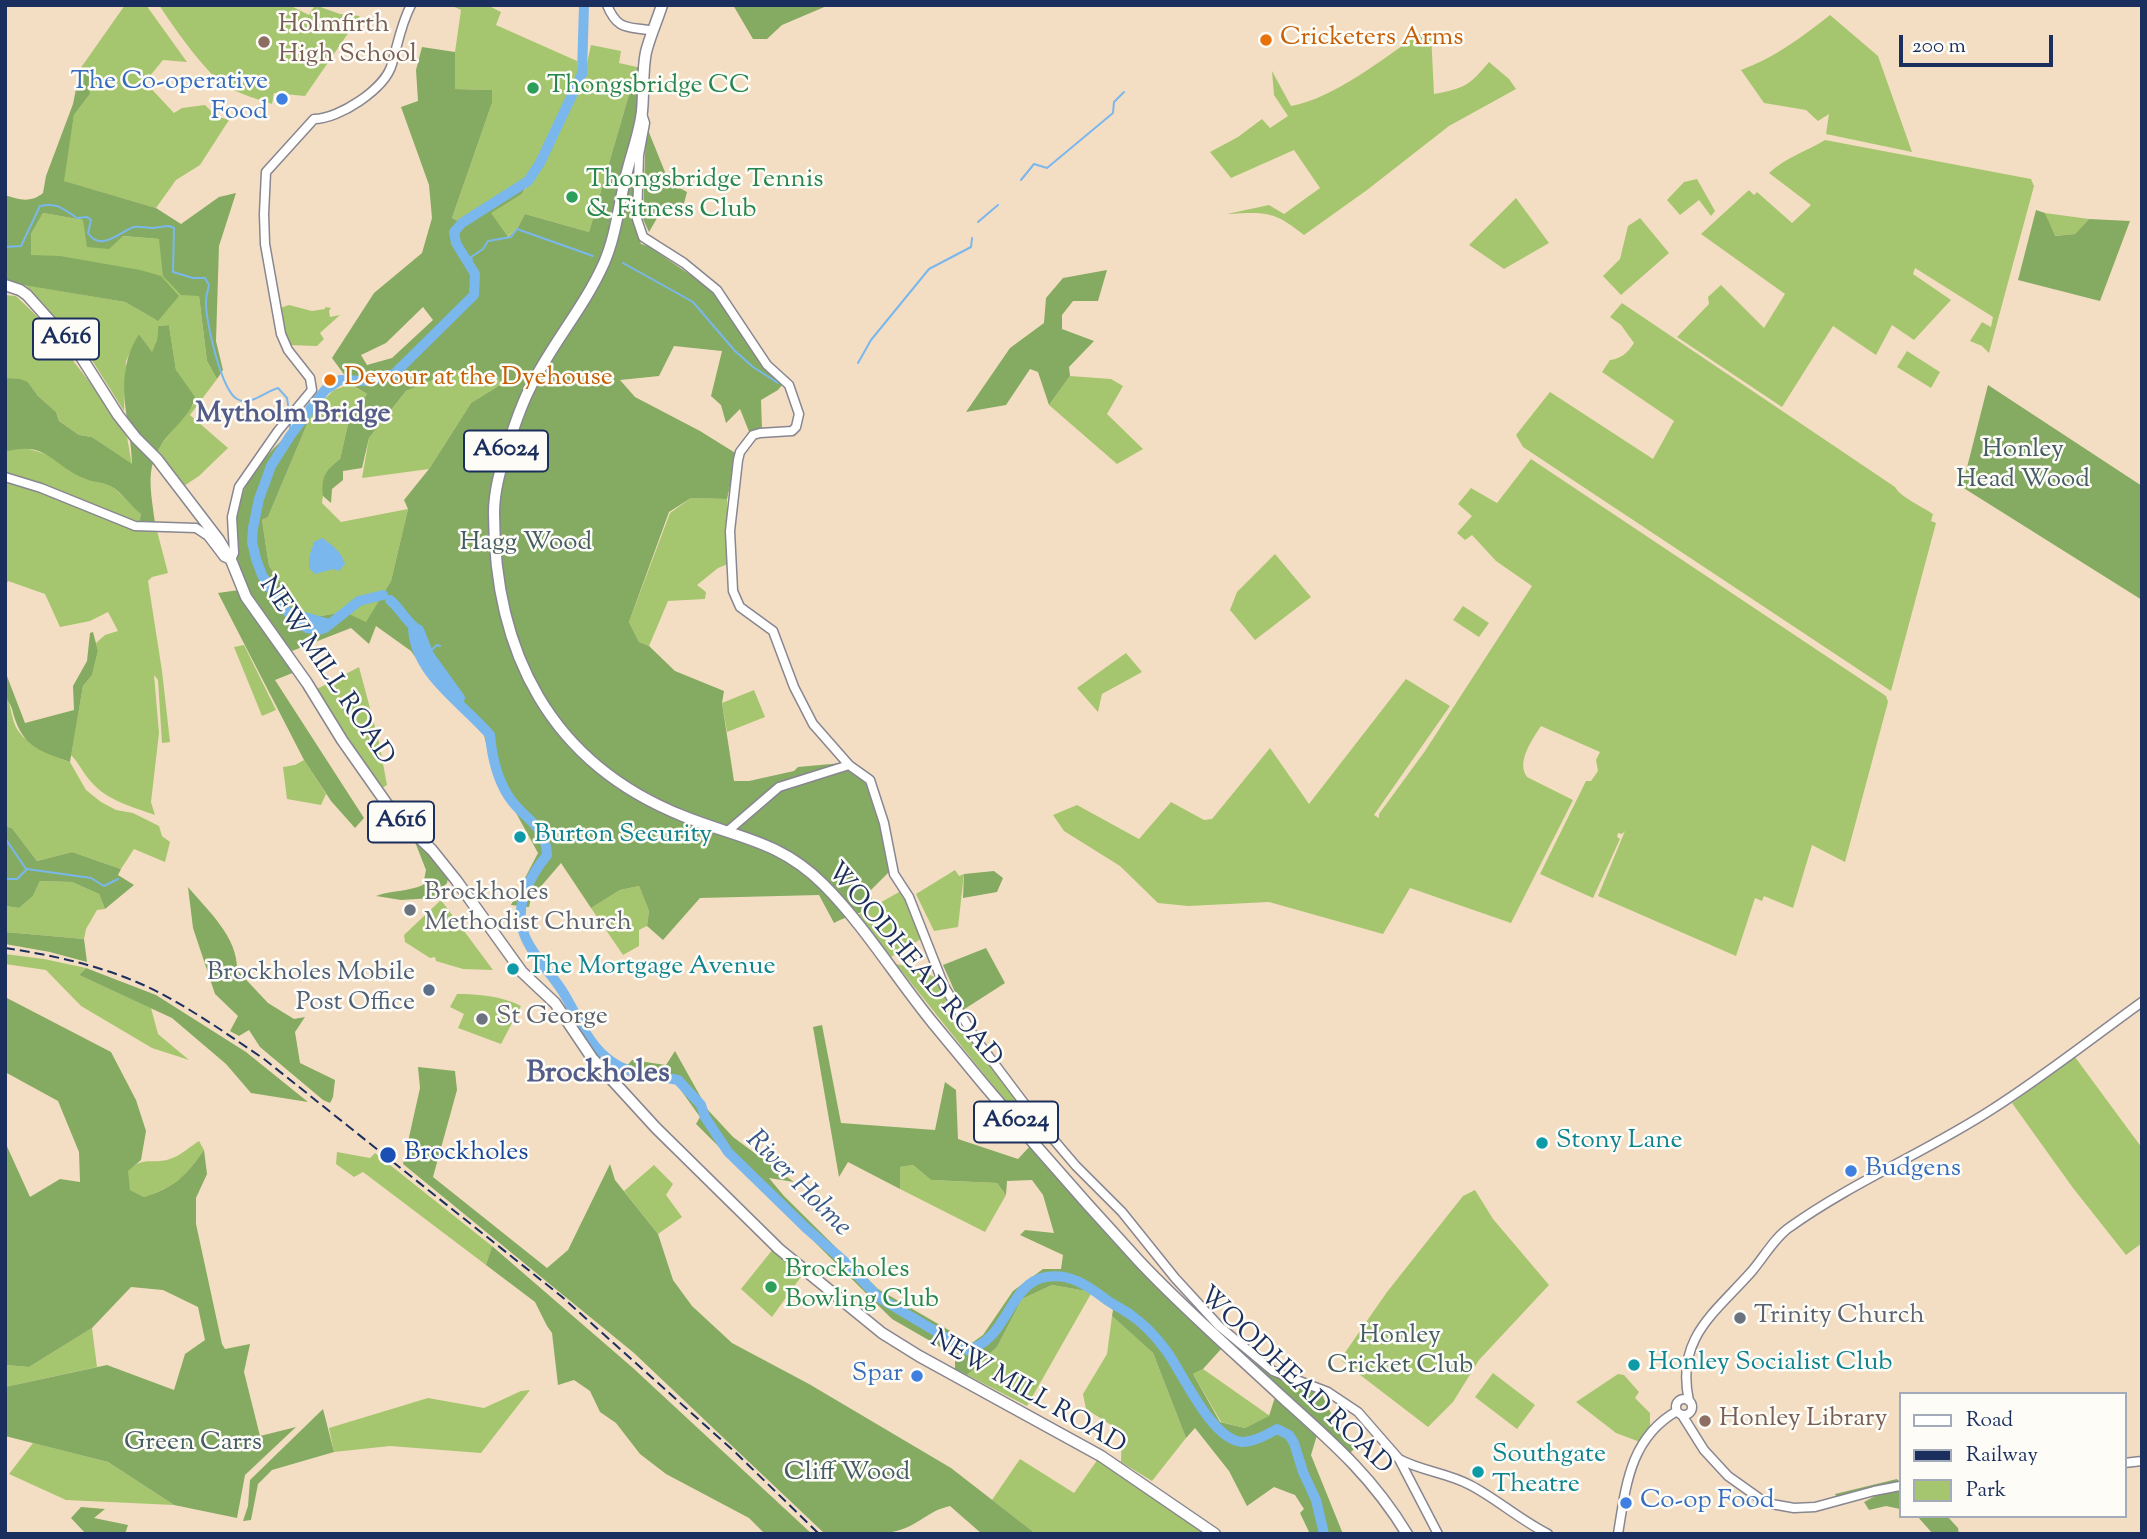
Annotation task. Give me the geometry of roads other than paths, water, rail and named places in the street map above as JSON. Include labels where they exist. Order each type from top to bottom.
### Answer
[{"type":"main road","name":"A6024","points":[[642,114],[645,55],[662,5]]},
{"type":"main road","name":"WOODHEAD ROAD","points":[[642,114],[611,246],[581,306],[527,393],[499,472],[494,507],[496,564],[501,598],[513,645],[533,689],[571,743],[612,780],[645,800],[688,819],[729,830],[794,859],[823,884],[851,916],[931,1021],[1077,1193],[1149,1272],[1353,1460],[1407,1534]]},
{"type":"main road","name":"NEW MILL ROAD","points":[[5,285],[27,295],[78,352],[118,415],[157,459],[219,540],[231,560],[246,597],[394,814],[432,850],[522,972],[555,1003],[592,1058],[671,1142],[779,1249],[882,1333],[1101,1456],[1215,1534]]},
{"type":"street","points":[[5,477],[149,527],[196,528],[208,536],[224,558],[231,560],[234,553],[231,530],[235,496],[239,487],[309,394],[312,384],[288,350],[278,323],[264,230],[265,176],[314,119],[343,112],[387,75],[411,5]]},
{"type":"street","points":[[607,5],[613,18],[621,25],[653,31]]},
{"type":"street","points":[[642,114],[645,123],[639,155],[637,219],[643,237],[684,263],[717,290],[767,365],[789,385],[796,404],[799,421],[792,431],[753,435],[740,453],[730,531],[733,591],[737,602],[746,612],[773,631],[805,710],[820,734],[849,765],[870,780],[884,823],[894,874],[909,897],[944,986],[975,1038],[1036,1119],[1122,1212],[1175,1278],[1219,1326],[1273,1371],[1328,1392],[1350,1405],[1399,1459],[1438,1534]]},
{"type":"street","points":[[729,830],[779,787],[849,765]]},
{"type":"street","points":[[1682,1410],[1690,1346],[1717,1307],[1752,1271],[1787,1228],[1997,1106],[2142,1002]]},
{"type":"street","points":[[1685,1385],[1689,1401],[1682,1400],[1682,1410],[1704,1450],[1728,1476],[1766,1503],[1815,1507],[1874,1490],[1898,1486]]},
{"type":"street","points":[[1618,1534],[1624,1492],[1642,1444],[1655,1426],[1682,1410]]},
{"type":"street","points":[[1399,1459],[1415,1468],[1469,1484],[1526,1523],[1548,1534]]},
{"type":"water","points":[[322,538],[336,549],[344,560],[345,564],[339,571],[333,569],[315,574],[309,568],[314,542]]},
{"type":"waterway","name":"River Holme","points":[[383,595],[359,601],[319,630],[296,622],[276,598],[256,559],[252,542],[259,499],[271,466],[325,390],[340,380],[368,381],[394,374],[474,295],[475,274],[456,243],[454,232],[462,223],[528,181],[540,163],[582,74],[584,5]]},
{"type":"waterway","points":[[1021,180],[1034,164],[1047,168],[1113,113],[1114,102],[1124,92]]},
{"type":"waterway","points":[[5,247],[21,246],[40,206],[46,205],[60,207],[77,218],[87,217],[91,220],[88,233],[99,241],[111,239],[134,227],[174,228],[173,272],[193,278],[205,278],[209,285],[206,310],[211,338],[220,369],[231,393],[237,399],[247,401],[278,388],[287,398],[289,412]]},
{"type":"waterway","points":[[978,222],[998,205]]},
{"type":"waterway","points":[[475,274],[471,257],[483,249],[488,241],[511,237],[517,229],[593,256]]},
{"type":"waterway","points":[[858,363],[871,340],[929,269],[971,247],[972,238]]},
{"type":"waterway","points":[[623,263],[693,302],[735,351],[778,383]]},
{"type":"waterway","points":[[290,421],[290,436]]},
{"type":"waterway","name":"River Holme","points":[[390,600],[419,630],[429,655],[460,698]]},
{"type":"waterway","name":"River Holme","points":[[291,613],[329,624]]},
{"type":"waterway","name":"River Holme","points":[[413,627],[415,644],[422,659],[442,687],[490,735],[501,783],[515,805],[543,836],[547,855],[529,882],[521,908],[524,934],[563,992],[589,1039],[603,1055],[628,1070],[678,1080],[701,1105],[705,1117],[728,1152],[844,1261],[878,1297],[967,1350],[981,1345],[991,1336],[1023,1290],[1033,1281],[1046,1277],[1077,1281],[1128,1313],[1161,1344],[1198,1403],[1219,1430],[1242,1442],[1260,1438],[1277,1429],[1289,1435],[1316,1500],[1324,1534]]},
{"type":"waterway","points":[[428,653],[437,645],[440,646]]},
{"type":"waterway","points":[[5,838],[26,869]]},
{"type":"waterway","points":[[5,879],[17,879],[27,869],[91,878],[104,886],[118,879]]},
{"type":"railway","points":[[5,948],[84,964],[142,984],[187,1008],[264,1059],[561,1296],[736,1453],[819,1534]]},
{"type":"place","name":"Cricketers Arms","points":[[1266,40]]},
{"type":"place","name":"Holmfirth High School","points":[[264,42]]},
{"type":"place","name":"Thongsbridge CC","points":[[533,88]]},
{"type":"place","name":"The Co-operative Food","points":[[282,99]]},
{"type":"place","name":"Thongsbridge Tennis & Fitness Club","points":[[572,197]]},
{"type":"place","name":"Devour at the Dyehouse","points":[[330,380]]},
{"type":"place","name":"Burton Security","points":[[520,837]]},
{"type":"place","name":"Brockholes Methodist Church","points":[[410,910]]},
{"type":"place","name":"The Mortgage Avenue","points":[[513,969]]},
{"type":"place","name":"Brockholes Mobile Post Office","points":[[429,990]]},
{"type":"place","name":"St George","points":[[482,1019]]},
{"type":"place","name":"Stony Lane","points":[[1542,1143]]},
{"type":"place","name":"Brockholes","points":[[388,1155]]},
{"type":"place","name":"Budgens","points":[[1851,1171]]},
{"type":"place","name":"Brockholes Bowling Club","points":[[771,1287]]},
{"type":"place","name":"Trinity Church","points":[[1740,1318]]},
{"type":"place","name":"Honley Socialist Club","points":[[1634,1365]]},
{"type":"place","name":"Spar","points":[[917,1376]]},
{"type":"place","name":"Honley Library","points":[[1705,1421]]},
{"type":"place","name":"Southgate Theatre","points":[[1478,1472]]},
{"type":"place","name":"Co-op Food","points":[[1626,1503]]},
{"type":"district","name":"Mytholm Bridge","points":[[293,416]]},
{"type":"district","name":"Brockholes","points":[[598,1076]]},
{"type":"park label","name":"Honley Head Wood","points":[[2023,467]]},
{"type":"park label","name":"Hagg Wood","points":[[526,545]]},
{"type":"park label","name":"Honley Cricket Club","points":[[1400,1353]]},
{"type":"park label","name":"Green Carrs","points":[[193,1445]]},
{"type":"park label","name":"Cliff Wood","points":[[847,1475]]}]
